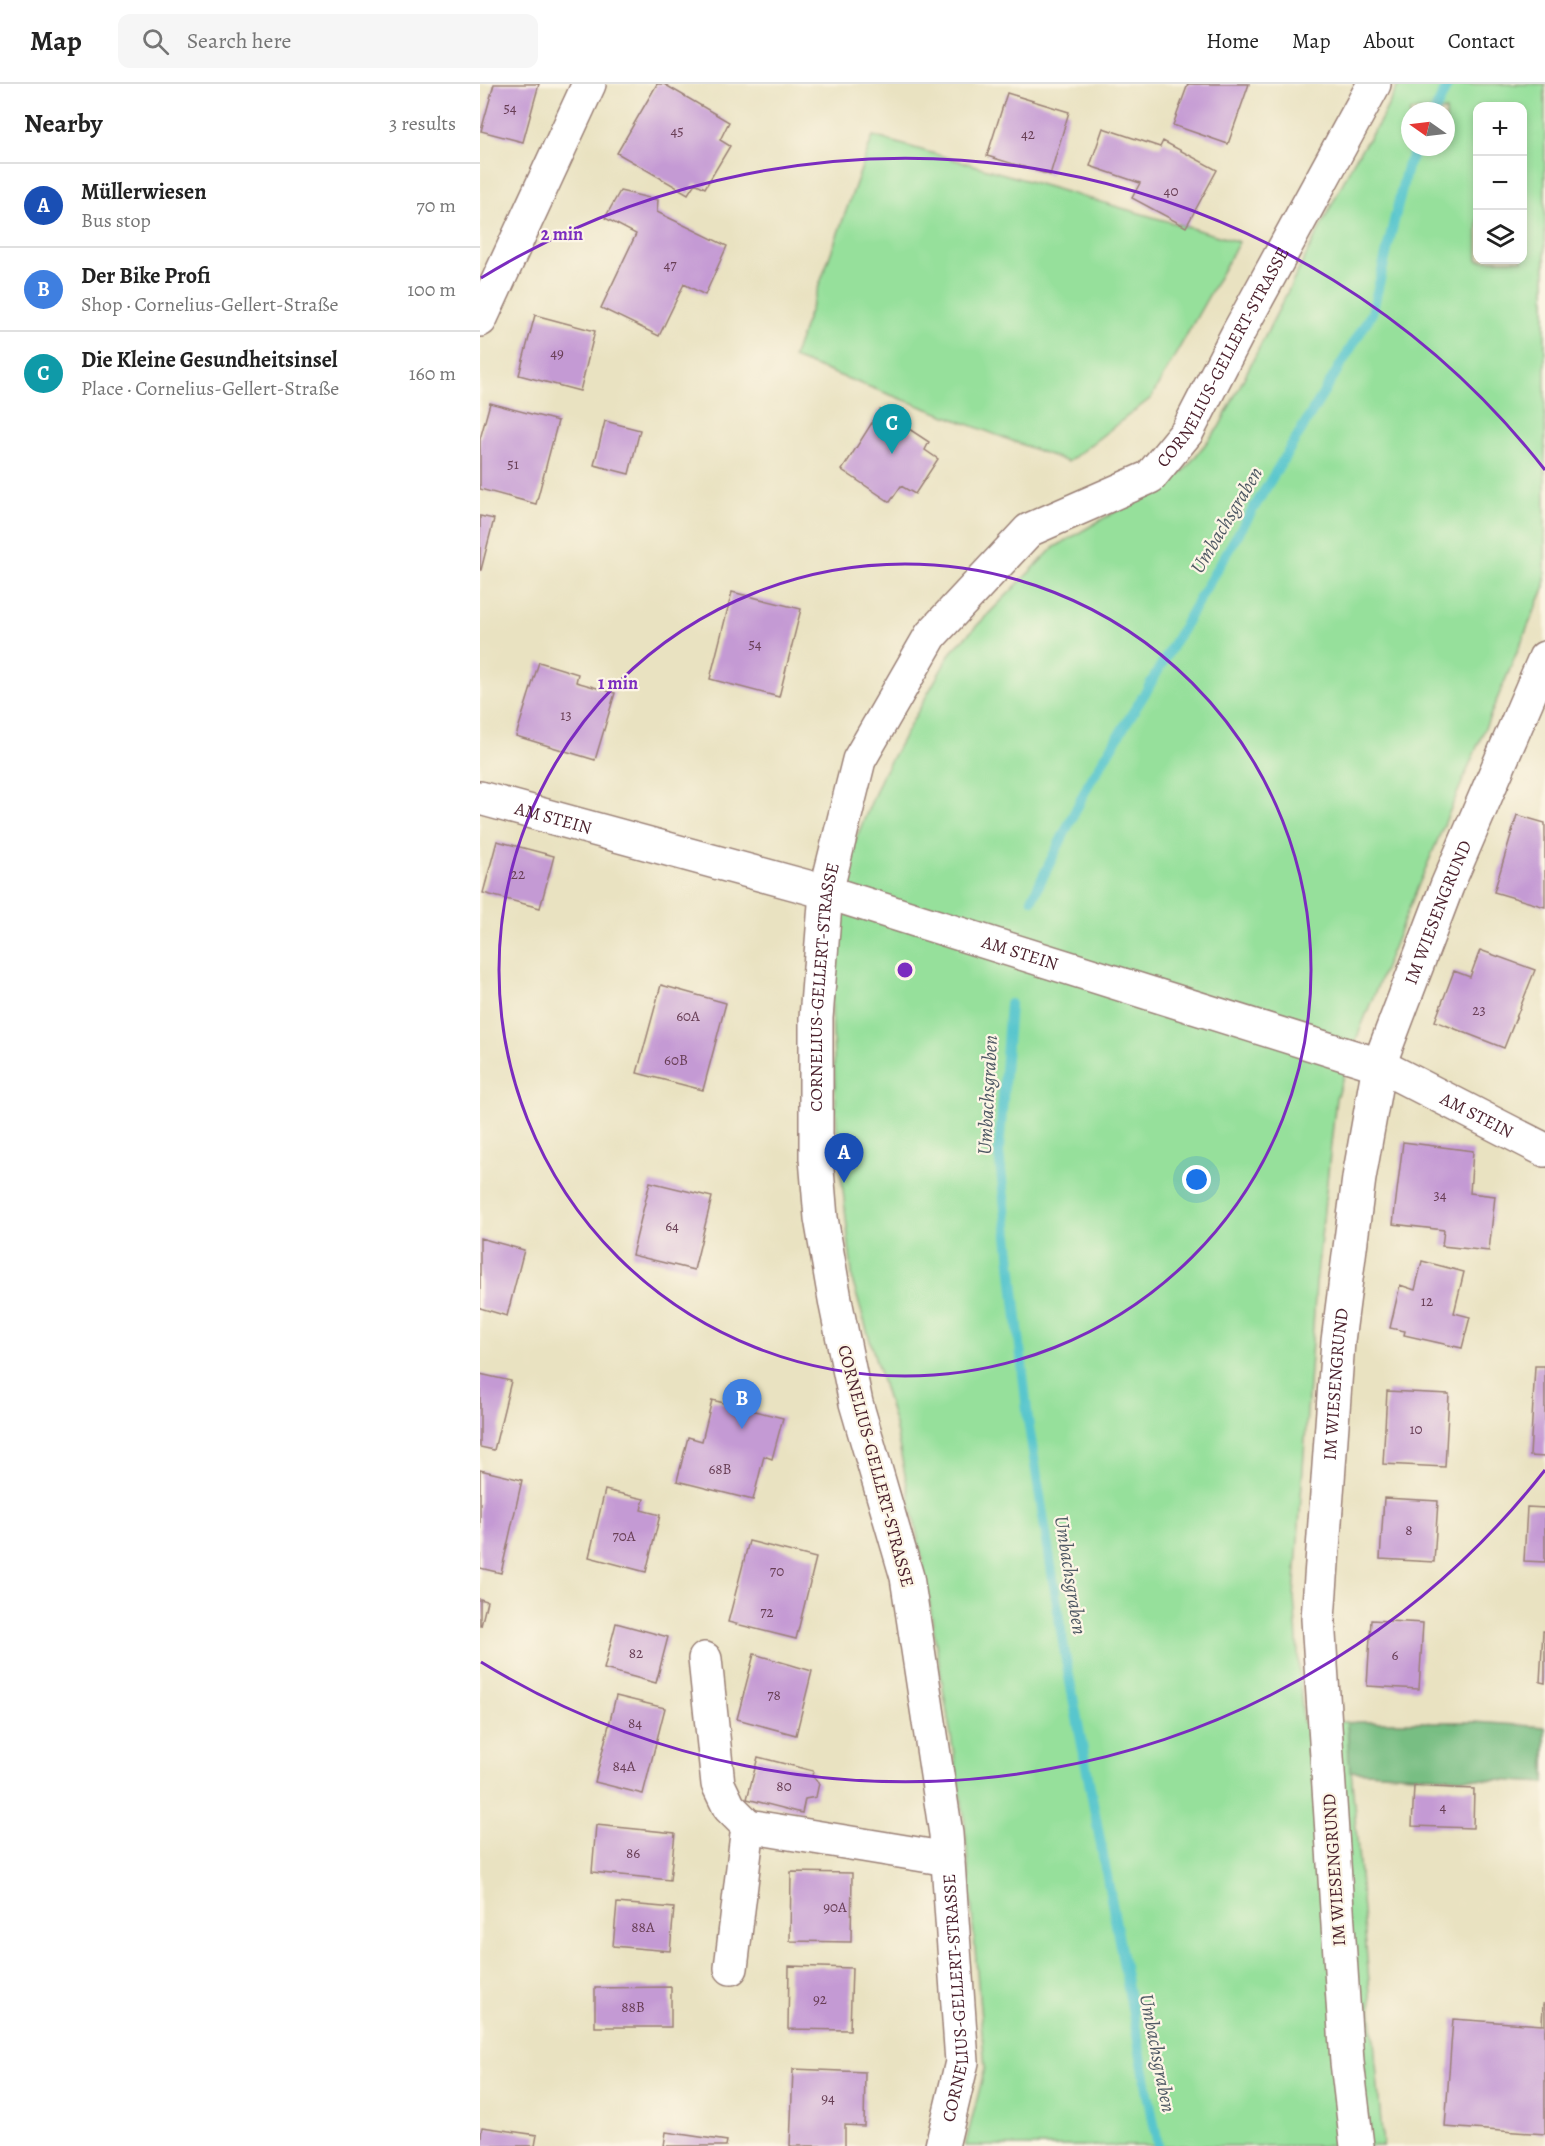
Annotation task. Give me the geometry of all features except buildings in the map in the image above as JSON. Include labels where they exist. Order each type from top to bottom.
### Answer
[{"type":"street","points":[[480,320],[588,84]]},
{"type":"street","name":"CORNELIUS-GELLERT-STRASSE","points":[[942,2146],[962,2062],[944,1822],[907,1577],[856,1403],[821,1218],[816,1158],[816,1018],[826,892],[860,760],[931,636],[1029,530],[1150,477],[1187,432],[1237,335],[1374,84]]},
{"type":"street","name":"IM WIESENGRUND","points":[[1357,2146],[1347,2062],[1318,1619],[1338,1341],[1359,1178],[1379,1065],[1448,886],[1545,658]]},
{"type":"street","name":"AM STEIN","points":[[480,798],[826,892],[1379,1065],[1545,1150]]},
{"type":"street","points":[[705,1659],[718,1784],[729,1807],[748,1826],[948,1859]]},
{"type":"street","points":[[731,1968],[748,1826]]},
{"type":"green space","points":[[1399,84],[1545,84],[1545,586],[1411,903],[1359,1032],[1336,1098],[1316,1284],[1294,1597],[1303,1722],[1347,1722],[1383,2146],[965,2146],[985,2068],[964,1816],[923,1564],[895,1425],[853,1283],[837,1134],[831,987],[838,882],[883,774],[951,652],[1053,548],[1183,472],[1219,427],[1355,159],[1379,123]]},
{"type":"green space","points":[[873,136],[1239,242],[1151,398],[1068,462],[793,358]]},
{"type":"green space","points":[[1347,1722],[1474,1722],[1545,1727],[1545,1783],[1350,1771]]},
{"type":"waterway","name":"Umbachsgraben","points":[[1439,102],[1448,84]]},
{"type":"waterway","name":"Umbachsgraben","points":[[1032,899],[1088,785],[1372,313],[1407,167],[1412,156]]},
{"type":"waterway","name":"Umbachsgraben","points":[[1010,1004],[999,1152],[1028,1420],[1065,1655],[1158,2146]]},
{"type":"place","name":"Die Kleine Gesundheitsinsel","points":[[892,454]]},
{"type":"place","name":"Müllerwiesen","points":[[844,1183]]},
{"type":"place","name":"Der Bike Profi","points":[[742,1429]]}]
